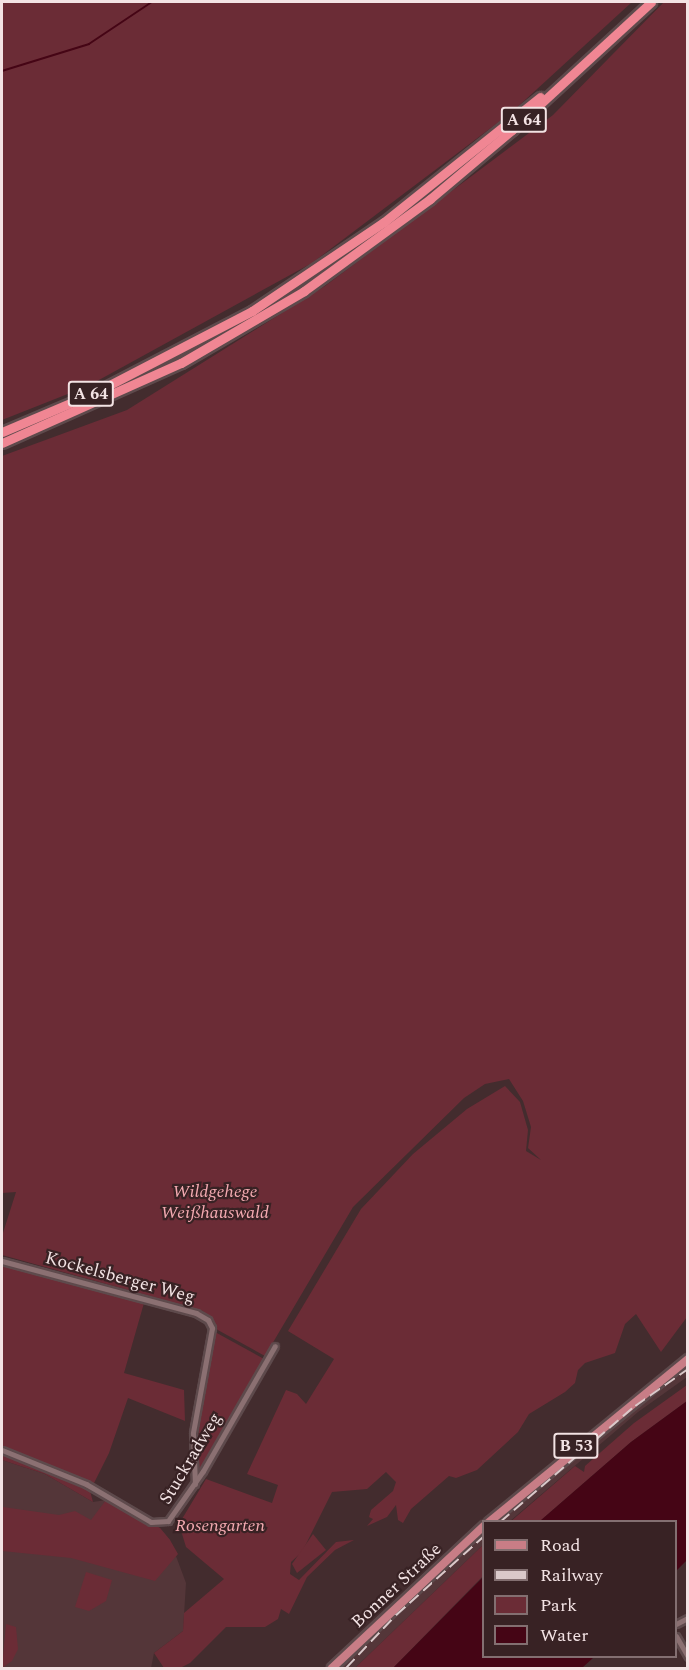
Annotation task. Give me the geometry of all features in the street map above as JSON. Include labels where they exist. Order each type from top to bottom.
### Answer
[{"type":"highway","name":"A 64","points":[[2,432],[179,351],[296,284],[384,222],[513,119],[644,2]]},
{"type":"highway","name":"A 64","points":[[2,443],[181,363],[304,291],[430,199],[512,130],[651,2]]},
{"type":"main road","name":"B 53","points":[[490,1520],[687,1359]]},
{"type":"main road","name":"Bonner Straße","points":[[332,1668],[482,1527]]},
{"type":"street","name":"Kockelsberger Weg","points":[[2,1261],[196,1313],[208,1320],[212,1328],[193,1433],[195,1484]]},
{"type":"street","name":"Stuckradweg","points":[[2,1450],[86,1484],[151,1522],[172,1519],[195,1484],[274,1346]]},
{"type":"street","points":[[677,1640],[687,1657]]},
{"type":"shaded area","points":[[687,1365],[687,1377],[638,1412],[511,1520],[498,1520],[634,1405]]},
{"type":"shaded area","points":[[2,1460],[45,1474],[93,1502],[106,1500],[160,1528],[170,1540],[186,1583],[183,1631],[154,1653],[151,1668],[2,1668]]},
{"type":"shaded area","points":[[482,1533],[482,1546],[355,1668],[339,1668]]},
{"type":"green space","points":[[2,2],[632,2],[512,112],[312,263],[88,386],[2,420]]},
{"type":"green space","points":[[664,2],[687,2],[687,1317],[661,1352],[636,1314],[625,1324],[615,1353],[585,1363],[578,1370],[575,1383],[565,1392],[529,1414],[518,1432],[477,1470],[456,1478],[449,1476],[411,1509],[403,1523],[398,1520],[396,1505],[387,1517],[367,1526],[373,1519],[369,1517],[371,1510],[393,1491],[396,1482],[386,1472],[367,1489],[332,1492],[302,1552],[291,1562],[290,1574],[299,1580],[336,1542],[354,1540],[335,1550],[307,1577],[289,1614],[281,1609],[278,1619],[265,1627],[226,1627],[190,1663],[180,1668],[164,1668],[154,1653],[183,1631],[184,1613],[224,1579],[186,1547],[179,1524],[206,1479],[272,1503],[278,1485],[247,1474],[286,1390],[297,1394],[306,1404],[334,1359],[288,1331],[361,1209],[413,1154],[467,1109],[505,1086],[520,1102],[528,1130],[526,1151],[541,1160],[528,1148],[531,1127],[523,1101],[509,1079],[485,1084],[464,1098],[353,1207],[265,1356],[216,1329],[203,1311],[2,1255],[2,1236],[16,1192],[2,1193],[2,456],[127,410],[325,286],[553,115]]},
{"type":"green space","points":[[2,1265],[144,1303],[124,1373],[184,1390],[185,1421],[128,1398],[109,1453],[90,1491],[93,1502],[45,1474],[2,1460]]},
{"type":"green space","points":[[215,1332],[264,1359],[196,1475],[201,1394]]},
{"type":"green space","points":[[687,1385],[687,1401],[631,1442],[541,1520],[512,1520],[575,1466],[584,1472],[585,1466],[634,1423]]},
{"type":"green space","points":[[106,1500],[160,1528],[170,1540],[178,1554],[155,1581],[71,1558],[2,1551],[3,1507],[59,1515],[75,1511],[91,1520]]},
{"type":"green space","points":[[313,1534],[326,1550],[297,1573],[292,1564]]},
{"type":"green space","points":[[482,1546],[482,1577],[393,1668],[355,1668]]},
{"type":"green space","points":[[86,1572],[112,1580],[106,1601],[89,1611],[75,1607]]},
{"type":"green space","points":[[6,1624],[16,1627],[18,1649],[12,1661],[2,1668]]},
{"type":"water","points":[[687,1401],[687,1560],[677,1570],[677,1520],[541,1520],[631,1442]]},
{"type":"water","points":[[482,1578],[482,1658],[593,1658],[582,1668],[393,1668]]},
{"type":"waterway","points":[[2,71],[89,44],[152,2]]},
{"type":"railway","points":[[502,1520],[635,1406],[688,1369]]},
{"type":"railway","points":[[346,1668],[396,1615],[482,1538]]},
{"type":"park label","name":"Wildgehege Weißhauswald","points":[[215,1203]]},
{"type":"park label","name":"Rosengarten","points":[[220,1526]]}]
